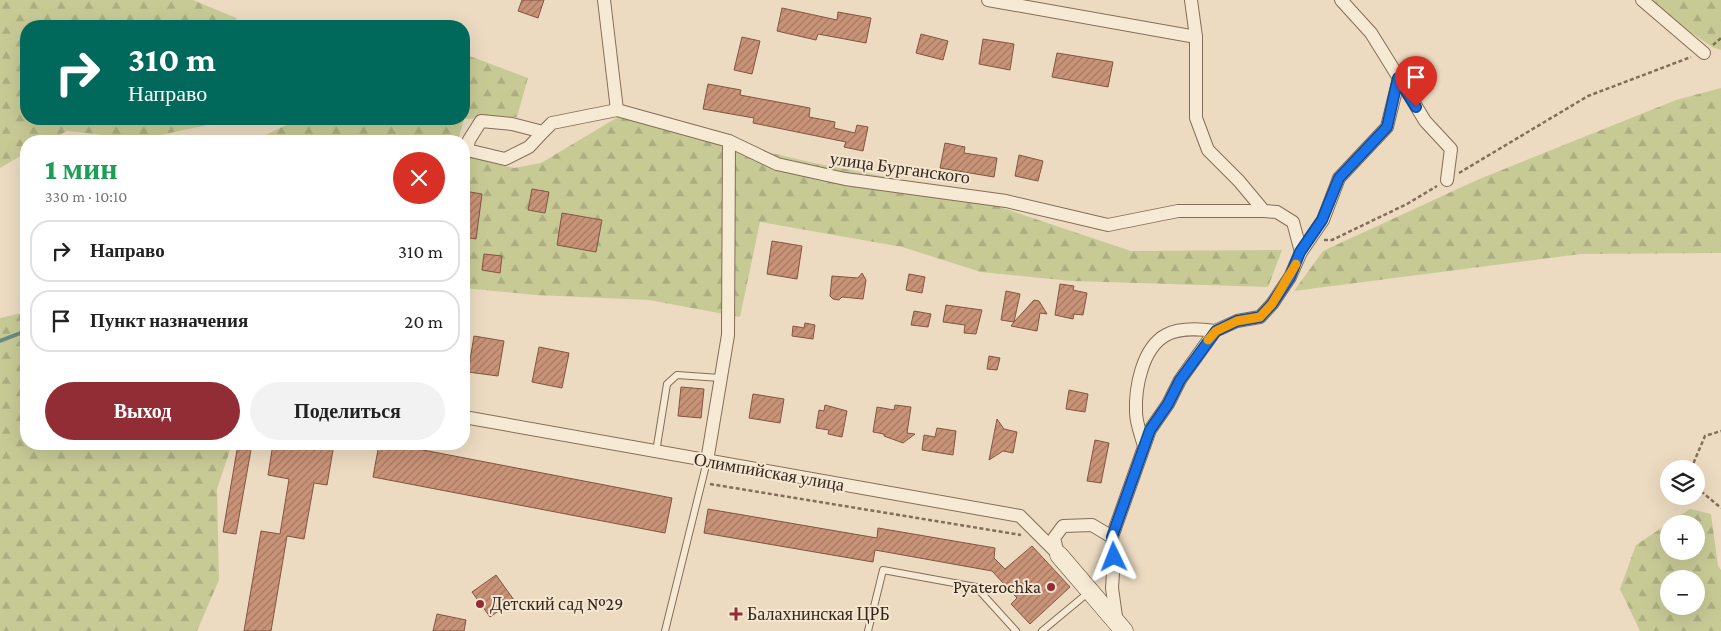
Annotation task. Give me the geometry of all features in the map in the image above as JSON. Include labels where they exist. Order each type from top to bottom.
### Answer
[{"type":"street","points":[[604,0],[617,110]]},
{"type":"street","points":[[988,0],[1196,37]]},
{"type":"street","points":[[1191,0],[1196,37],[1196,118],[1208,150],[1239,180],[1264,211]]},
{"type":"street","points":[[1341,0],[1370,33],[1425,121],[1451,149],[1447,180]]},
{"type":"street","points":[[1642,0],[1704,52]]},
{"type":"street","points":[[1059,555],[1054,538],[1063,526],[1092,525],[1112,537],[1150,430],[1168,404],[1180,380],[1216,331],[1237,321],[1260,317],[1272,304],[1290,277],[1300,252],[1322,220],[1339,178],[1387,127],[1398,78]]},
{"type":"street","name":"улица Бурганского","points":[[470,151],[505,159],[529,147],[552,123],[617,110],[728,141],[777,164],[845,179],[1006,201],[1108,225],[1178,211],[1277,212],[1293,222],[1300,252]]},
{"type":"street","name":"улица Бурганского","points":[[470,138],[481,121],[512,124],[543,132]]},
{"type":"street","points":[[707,461],[728,335],[728,141]]},
{"type":"street","points":[[1144,446],[1136,412],[1140,373],[1150,350],[1166,335],[1198,329],[1216,331]]},
{"type":"street","name":"Олимпийская улица","points":[[470,418],[1020,516],[1059,555],[1121,627]]},
{"type":"street","name":"Олимпийская улица","points":[[1112,537],[1114,557],[1112,588],[1121,627]]},
{"type":"lane","points":[[656,452],[667,384],[677,375],[720,378]]},
{"type":"lane","points":[[665,631],[707,461]]},
{"type":"lane","points":[[868,631],[883,570],[976,587],[1016,631]]},
{"type":"lane","points":[[1042,631],[1090,592]]},
{"type":"path","points":[[1310,238],[1332,240],[1408,204],[1588,96],[1704,52],[1721,38]]},
{"type":"path","points":[[1695,460],[1705,436],[1721,431]]},
{"type":"path","points":[[703,483],[1042,538]]},
{"type":"path","points":[[1705,494],[1721,508]]},
{"type":"green space","points":[[0,0],[193,0],[236,18],[237,20],[20,20],[20,125],[208,125],[160,135],[104,135],[67,131],[59,135],[20,135],[20,156],[0,168]]},
{"type":"green space","points":[[1645,0],[1721,0],[1721,50],[1712,47]]},
{"type":"green space","points":[[470,56],[528,78],[517,117],[470,119]]},
{"type":"green space","points":[[1721,88],[1721,253],[1581,254],[1294,291],[1323,251],[1477,180],[1676,100]]},
{"type":"green space","points":[[618,117],[814,163],[913,182],[991,204],[1131,251],[1282,250],[1268,287],[1072,281],[981,272],[902,247],[760,222],[740,317],[649,300],[535,295],[470,289],[470,157],[514,168],[541,163]]},
{"type":"green space","points":[[286,125],[462,125],[460,135],[266,135]]},
{"type":"green space","points":[[20,313],[20,450],[230,450],[217,489],[219,580],[197,631],[0,631],[0,318]]},
{"type":"green space","points":[[1690,509],[1711,514],[1718,566],[1721,570],[1721,631],[1640,631],[1620,589],[1636,545],[1660,529],[1660,560],[1705,560],[1705,515],[1681,515]]},
{"type":"building","points":[[522,0],[544,0],[538,18],[518,11]]},
{"type":"building","points":[[782,8],[837,20],[838,12],[871,18],[866,43],[818,34],[816,40],[777,31]]},
{"type":"building","points":[[921,34],[948,41],[943,60],[916,53]]},
{"type":"building","points":[[742,37],[760,41],[752,74],[734,70]]},
{"type":"building","points":[[983,39],[1014,44],[1010,70],[979,64]]},
{"type":"building","points":[[1057,53],[1113,62],[1108,87],[1052,77]]},
{"type":"building","points":[[708,84],[741,90],[740,95],[810,108],[809,117],[835,122],[834,128],[855,133],[857,125],[868,127],[863,151],[844,147],[846,142],[753,123],[754,118],[703,109]]},
{"type":"building","points":[[945,143],[965,147],[964,153],[997,158],[994,177],[940,168]]},
{"type":"building","points":[[1019,155],[1043,161],[1038,181],[1015,176]]},
{"type":"building","points":[[532,189],[549,192],[545,213],[528,210]]},
{"type":"building","points":[[470,192],[482,194],[476,239],[470,238]]},
{"type":"building","points":[[562,213],[602,220],[596,252],[557,245]]},
{"type":"building","points":[[772,241],[802,246],[797,279],[767,274]]},
{"type":"building","points":[[484,254],[502,256],[500,273],[482,270]]},
{"type":"building","points":[[862,273],[866,280],[863,299],[842,297],[839,300],[833,299],[830,296],[832,276],[858,278]]},
{"type":"building","points":[[909,274],[925,277],[922,293],[906,290]]},
{"type":"building","points":[[1060,284],[1074,286],[1073,290],[1087,293],[1083,315],[1074,314],[1073,319],[1055,315]]},
{"type":"building","points":[[1006,291],[1020,294],[1014,322],[1001,320]]},
{"type":"building","points":[[1034,300],[1039,301],[1047,314],[1040,313],[1037,331],[1011,326]]},
{"type":"building","points":[[946,305],[982,310],[976,334],[964,333],[965,325],[943,322]]},
{"type":"building","points":[[914,311],[931,314],[928,327],[911,325]]},
{"type":"building","points":[[805,323],[815,325],[813,339],[792,336],[793,326],[804,328]]},
{"type":"building","points":[[474,336],[504,341],[498,376],[470,372]]},
{"type":"building","points":[[539,347],[569,353],[562,388],[532,382]]},
{"type":"building","points":[[989,356],[1000,358],[997,370],[987,369]]},
{"type":"building","points":[[681,387],[704,389],[701,418],[678,416]]},
{"type":"building","points":[[1069,390],[1088,394],[1085,412],[1066,409]]},
{"type":"building","points":[[753,394],[784,399],[780,423],[749,418]]},
{"type":"building","points":[[825,405],[847,411],[842,437],[828,434],[829,430],[816,428],[819,410],[824,411]]},
{"type":"building","points":[[895,405],[911,407],[907,433],[915,434],[903,443],[884,436],[884,434],[873,432],[877,407],[894,410]]},
{"type":"building","points":[[997,419],[1004,429],[1017,432],[1013,453],[1003,451],[989,460]]},
{"type":"building","points":[[937,428],[956,431],[953,455],[922,450],[924,435],[935,437]]},
{"type":"building","points":[[1095,440],[1109,443],[1101,483],[1087,481]]},
{"type":"building","points":[[237,450],[251,450],[236,534],[223,532]]},
{"type":"building","points":[[272,450],[333,450],[327,485],[314,483],[304,539],[287,536],[271,631],[244,631],[261,531],[280,534],[289,479],[268,475]]},
{"type":"building","points":[[378,450],[423,450],[672,498],[665,533],[373,477]]},
{"type":"building","points":[[708,509],[877,538],[878,528],[995,548],[994,558],[1005,569],[1032,546],[1070,587],[1030,624],[1011,604],[1017,598],[992,571],[875,550],[873,562],[704,533]]},
{"type":"building","points":[[496,575],[514,600],[490,617],[472,592]]},
{"type":"building","points":[[437,614],[466,620],[464,631],[433,631]]},
{"type":"waterway","points":[[0,341],[20,333]]},
{"type":"slow traffic","points":[[1208,340],[1216,331],[1237,321],[1260,317],[1272,304],[1290,277],[1296,264]]},
{"type":"place","name":"Pyaterochka","points":[[1051,587]]},
{"type":"place","name":"Детский сад №29","points":[[480,604]]},
{"type":"place","name":"Балахнинская ЦРБ","points":[[736,614]]},
{"type":"route","points":[[1114,557],[1112,537],[1150,430],[1168,404],[1180,380],[1216,331],[1237,321],[1260,317],[1272,304],[1290,277],[1300,252],[1322,220],[1339,178],[1387,127],[1398,78],[1416,107]]}]
